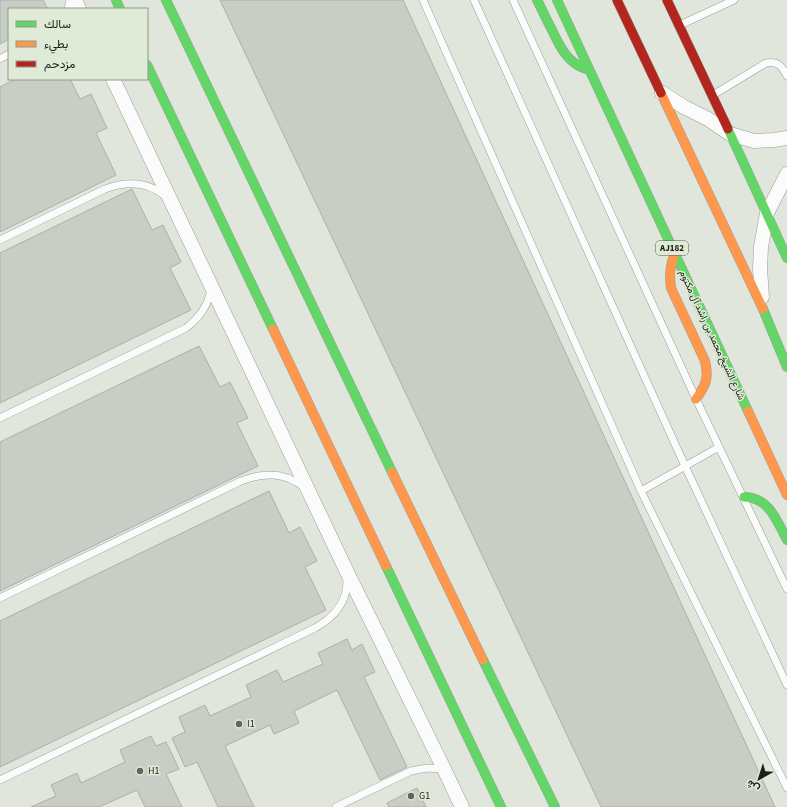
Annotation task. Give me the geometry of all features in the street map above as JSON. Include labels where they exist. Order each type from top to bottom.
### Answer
[{"type":"main road","points":[[166,0],[555,807]]},
{"type":"main road","points":[[537,0],[560,46],[572,61],[580,67],[589,70]]},
{"type":"main road","name":"شارع الشيخ محمد بن راشد آل مكتوم","points":[[557,0],[787,495]]},
{"type":"main road","points":[[617,0],[764,311],[787,367]]},
{"type":"main road","points":[[667,0],[787,258]]},
{"type":"main road","points":[[148,67],[501,807]]},
{"type":"main road","points":[[675,253],[669,266],[669,281],[705,361],[708,374],[705,387],[696,399]]},
{"type":"main road","points":[[744,497],[755,498],[763,503],[774,516],[787,540]]},
{"type":"street","points":[[113,80],[347,572],[462,807]]},
{"type":"street","points":[[660,92],[684,107],[708,119],[730,134],[754,141],[787,138]]},
{"type":"street","points":[[764,311],[760,269],[761,247],[767,213],[787,174]]},
{"type":"lane","points":[[423,0],[641,490],[787,788]]},
{"type":"lane","points":[[474,0],[685,466],[787,685]]},
{"type":"lane","points":[[513,0],[696,399],[787,589]]},
{"type":"lane","points":[[679,25],[734,0]]},
{"type":"lane","points":[[712,96],[766,63],[776,63],[787,76]]},
{"type":"lane","points":[[0,240],[116,185],[129,183],[140,184],[152,188],[172,202]]},
{"type":"lane","points":[[0,418],[186,328],[196,320],[203,311],[209,300],[212,288]]},
{"type":"lane","points":[[641,490],[719,446]]},
{"type":"lane","points":[[0,598],[253,476],[265,474],[289,478],[300,484],[309,492]]},
{"type":"lane","points":[[0,780],[325,623],[334,615],[345,595],[347,572]]},
{"type":"lane","points":[[336,807],[411,771],[427,768],[444,769]]},
{"type":"building","points":[[0,0],[43,0],[47,8],[8,8],[8,40],[0,44]]},
{"type":"building","points":[[220,0],[403,0],[775,807],[601,807]]},
{"type":"building","points":[[14,80],[70,80],[80,99],[91,94],[107,128],[96,133],[116,175],[0,232],[0,87]]},
{"type":"building","points":[[132,189],[152,230],[163,225],[181,262],[170,268],[191,310],[0,403],[0,253]]},
{"type":"building","points":[[199,346],[220,387],[230,382],[248,418],[237,423],[258,466],[0,591],[0,442]]},
{"type":"building","points":[[269,491],[289,533],[300,527],[317,561],[305,567],[326,610],[0,767],[0,621]]},
{"type":"building","name":"I1","points":[[347,639],[352,650],[362,644],[375,672],[364,677],[407,767],[380,780],[337,690],[294,711],[299,723],[274,734],[270,725],[225,746],[254,807],[218,807],[197,762],[185,767],[172,738],[185,732],[179,717],[205,705],[210,716],[251,697],[246,685],[277,670],[283,682],[323,664],[318,653]]},
{"type":"building","name":"H1","points":[[151,736],[156,746],[166,742],[179,769],[166,774],[182,807],[145,807],[137,790],[99,807],[31,807],[56,796],[51,785],[77,773],[81,783],[125,762],[120,750]]},
{"type":"building","name":"G1","points":[[417,788],[426,807],[389,807],[387,803]]},
{"type":"traffic: fast","points":[[116,0],[120,8]]},
{"type":"traffic: fast","points":[[166,0],[392,472]]},
{"type":"traffic: fast","points":[[537,0],[564,53],[579,66],[586,69]]},
{"type":"traffic: fast","points":[[557,0],[748,411]]},
{"type":"traffic: fast","points":[[148,67],[273,329]]},
{"type":"traffic: fast","points":[[728,129],[787,258]]},
{"type":"traffic: fast","points":[[763,309],[787,367]]},
{"type":"traffic: fast","points":[[744,497],[753,498],[766,506],[776,518],[787,540]]},
{"type":"traffic: fast","points":[[386,566],[501,807]]},
{"type":"traffic: fast","points":[[483,660],[555,807]]},
{"type":"traffic: slow","points":[[661,93],[763,309]]},
{"type":"traffic: slow","points":[[675,253],[670,270],[671,288],[705,361],[707,372],[706,381],[696,399]]},
{"type":"traffic: slow","points":[[273,329],[386,566]]},
{"type":"traffic: slow","points":[[748,411],[787,495]]},
{"type":"traffic: slow","points":[[392,472],[483,660]]},
{"type":"traffic: jam","points":[[617,0],[661,93]]},
{"type":"traffic: jam","points":[[667,0],[728,129]]},
{"type":"place","name":"I1","points":[[239,724]]},
{"type":"place","name":"H1","points":[[140,771]]},
{"type":"place","name":"G1","points":[[411,796]]}]
